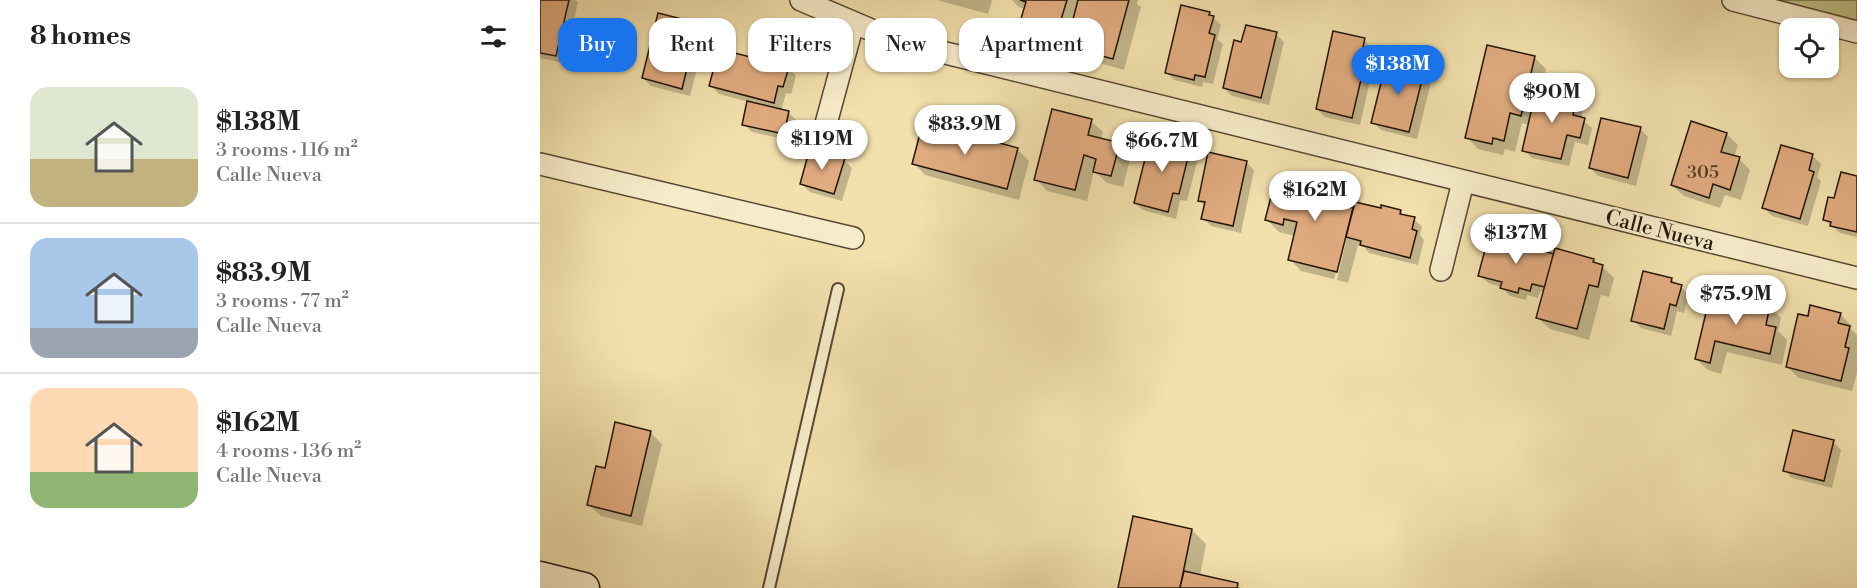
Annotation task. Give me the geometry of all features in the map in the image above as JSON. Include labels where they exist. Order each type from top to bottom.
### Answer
[{"type":"main road","points":[[540,577],[584,588]]},
{"type":"street","name":"Calle Nueva","points":[[801,0],[840,18]]},
{"type":"street","points":[[1733,0],[1857,32]]},
{"type":"street","name":"Calle Nueva","points":[[853,24],[897,41],[1857,278]]},
{"type":"street","points":[[824,131],[840,72]]},
{"type":"street","points":[[540,164],[853,238]]},
{"type":"street","points":[[1442,270],[1463,182]]},
{"type":"lane","points":[[769,588],[838,289]]},
{"type":"green space","points":[[1779,0],[1857,0],[1857,25]]},
{"type":"building","points":[[540,0],[569,0],[565,18],[558,18],[556,56],[540,53]]},
{"type":"building","points":[[1020,0],[1067,0],[1062,18],[1021,18],[1026,2]]},
{"type":"building","points":[[1078,0],[1129,0],[1113,59],[1104,57],[1104,18],[1073,18]]},
{"type":"building","points":[[1181,5],[1210,12],[1209,15],[1214,16],[1209,33],[1215,35],[1205,77],[1195,75],[1194,80],[1165,73]]},
{"type":"building","points":[[658,13],[678,18],[657,18]]},
{"type":"building","points":[[1246,25],[1277,32],[1261,98],[1223,88],[1234,40],[1241,42]]},
{"type":"building","points":[[1333,31],[1365,38],[1358,70],[1363,71],[1352,118],[1316,109]]},
{"type":"building","points":[[1487,45],[1535,56],[1521,116],[1510,113],[1504,141],[1493,138],[1492,144],[1465,138]]},
{"type":"building","points":[[649,50],[649,72],[686,72],[682,89],[642,78]]},
{"type":"building","points":[[736,53],[748,56],[748,72],[788,72],[783,87],[778,86],[774,103],[709,86],[713,72],[736,72]]},
{"type":"building","points":[[1387,59],[1425,68],[1409,132],[1371,123]]},
{"type":"building","points":[[1544,87],[1577,95],[1573,115],[1585,118],[1580,138],[1567,135],[1561,159],[1522,151],[1533,103],[1540,105]]},
{"type":"building","points":[[747,101],[789,111],[784,134],[742,125]]},
{"type":"building","points":[[1052,109],[1092,119],[1088,135],[1120,143],[1111,176],[1093,172],[1096,159],[1084,155],[1075,190],[1034,180]]},
{"type":"building","points":[[1601,118],[1641,127],[1628,178],[1589,168]]},
{"type":"building","points":[[1691,121],[1727,133],[1721,152],[1740,157],[1730,190],[1713,184],[1709,198],[1671,185]]},
{"type":"building","points":[[923,122],[1018,148],[1007,189],[912,164]]},
{"type":"building","points":[[1151,135],[1179,142],[1178,146],[1190,149],[1179,194],[1173,193],[1168,212],[1134,203]]},
{"type":"building","points":[[1781,145],[1813,154],[1809,170],[1814,172],[1800,219],[1762,208]]},
{"type":"building","points":[[810,148],[845,158],[834,194],[800,184]]},
{"type":"building","points":[[1208,152],[1247,161],[1233,226],[1201,219],[1205,202],[1198,201]]},
{"type":"building","points":[[1841,172],[1857,176],[1857,232],[1830,226],[1831,222],[1823,220],[1828,197],[1834,198]]},
{"type":"building","points":[[1308,173],[1338,180],[1336,184],[1349,187],[1344,206],[1353,208],[1337,272],[1288,260],[1297,222],[1284,219],[1283,225],[1265,220],[1272,193],[1302,200]]},
{"type":"building","points":[[1355,202],[1401,210],[1400,214],[1415,217],[1412,229],[1417,231],[1410,258],[1360,245],[1361,241],[1346,237]]},
{"type":"building","points":[[1509,238],[1528,243],[1528,247],[1554,254],[1545,287],[1532,284],[1530,291],[1519,288],[1518,293],[1500,288],[1502,282],[1478,276],[1486,246],[1490,247],[1493,239],[1508,243]]},
{"type":"building","points":[[1555,248],[1594,259],[1593,262],[1603,265],[1598,287],[1589,285],[1577,329],[1536,318]]},
{"type":"building","points":[[1643,271],[1672,278],[1671,282],[1682,285],[1676,306],[1670,304],[1664,329],[1631,321]]},
{"type":"building","points":[[1719,293],[1770,305],[1766,325],[1776,327],[1770,354],[1715,341],[1710,363],[1695,359],[1708,304],[1716,306]]},
{"type":"building","points":[[1810,305],[1841,313],[1838,323],[1850,326],[1845,347],[1849,348],[1841,381],[1786,367],[1798,314],[1808,316]]},
{"type":"building","points":[[615,422],[651,431],[631,516],[587,505],[596,466],[605,468]]},
{"type":"building","points":[[1793,430],[1834,440],[1824,481],[1783,471]]},
{"type":"building","points":[[1133,516],[1192,529],[1180,588],[1118,588]]},
{"type":"building","points":[[1184,571],[1238,583],[1237,588],[1180,588]]}]
